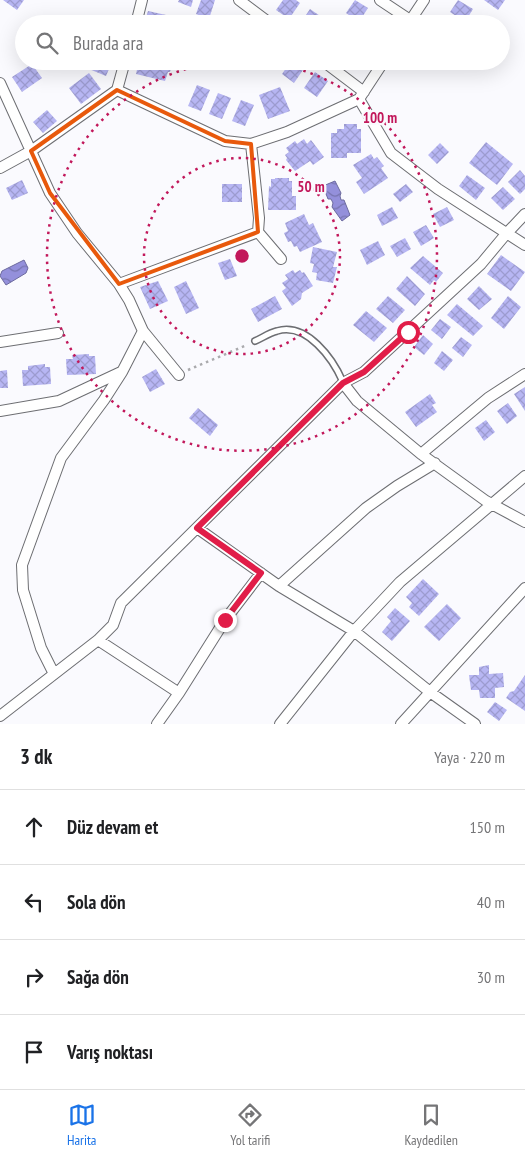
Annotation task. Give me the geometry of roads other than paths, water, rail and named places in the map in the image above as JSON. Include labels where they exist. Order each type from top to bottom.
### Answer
[{"type":"street","points":[[138,15],[142,0]]},
{"type":"street","points":[[238,0],[259,15]]},
{"type":"street","points":[[380,0],[400,15]]},
{"type":"street","points":[[414,15],[424,0]]},
{"type":"street","points":[[0,168],[32,151],[117,90],[123,70]]},
{"type":"street","points":[[333,70],[362,95],[391,153],[438,189],[525,245]]},
{"type":"street","points":[[117,90],[225,141],[251,144],[286,132],[362,95],[378,70]]},
{"type":"street","points":[[0,83],[50,193],[77,232],[119,284],[129,300],[143,331],[179,375]]},
{"type":"street","points":[[251,144],[259,218],[258,232],[281,259]]},
{"type":"street","points":[[0,716],[98,640],[113,624],[121,603],[343,383],[364,372],[460,285],[525,214]]},
{"type":"street","points":[[119,284],[258,232]]},
{"type":"street","points":[[54,674],[41,648],[24,590],[22,565],[61,458],[104,400],[122,372],[143,331]]},
{"type":"street","points":[[0,342],[18,341],[58,333]]},
{"type":"street","points":[[0,411],[60,401],[122,372]]},
{"type":"street","points":[[421,454],[488,398],[525,374]]},
{"type":"street","points":[[343,383],[357,401],[421,454],[491,504],[525,522]]},
{"type":"street","points":[[279,586],[366,508],[435,463]]},
{"type":"street","points":[[280,724],[354,631],[400,582],[525,476]]},
{"type":"street","points":[[197,528],[279,586],[354,631],[430,692],[475,724]]},
{"type":"street","points":[[157,724],[179,693],[209,643],[261,573]]},
{"type":"street","points":[[401,724],[525,588]]},
{"type":"street","points":[[98,640],[179,693]]},
{"type":"lane","points":[[255,341],[276,331],[292,330],[299,333],[323,349],[337,368],[343,383]]},
{"type":"water","points":[[335,181],[341,193],[341,200],[344,200],[350,215],[342,221],[332,207],[333,203],[331,199],[328,199],[323,186]]},
{"type":"water","points":[[24,260],[28,268],[26,273],[6,285],[0,276],[2,271]]}]
